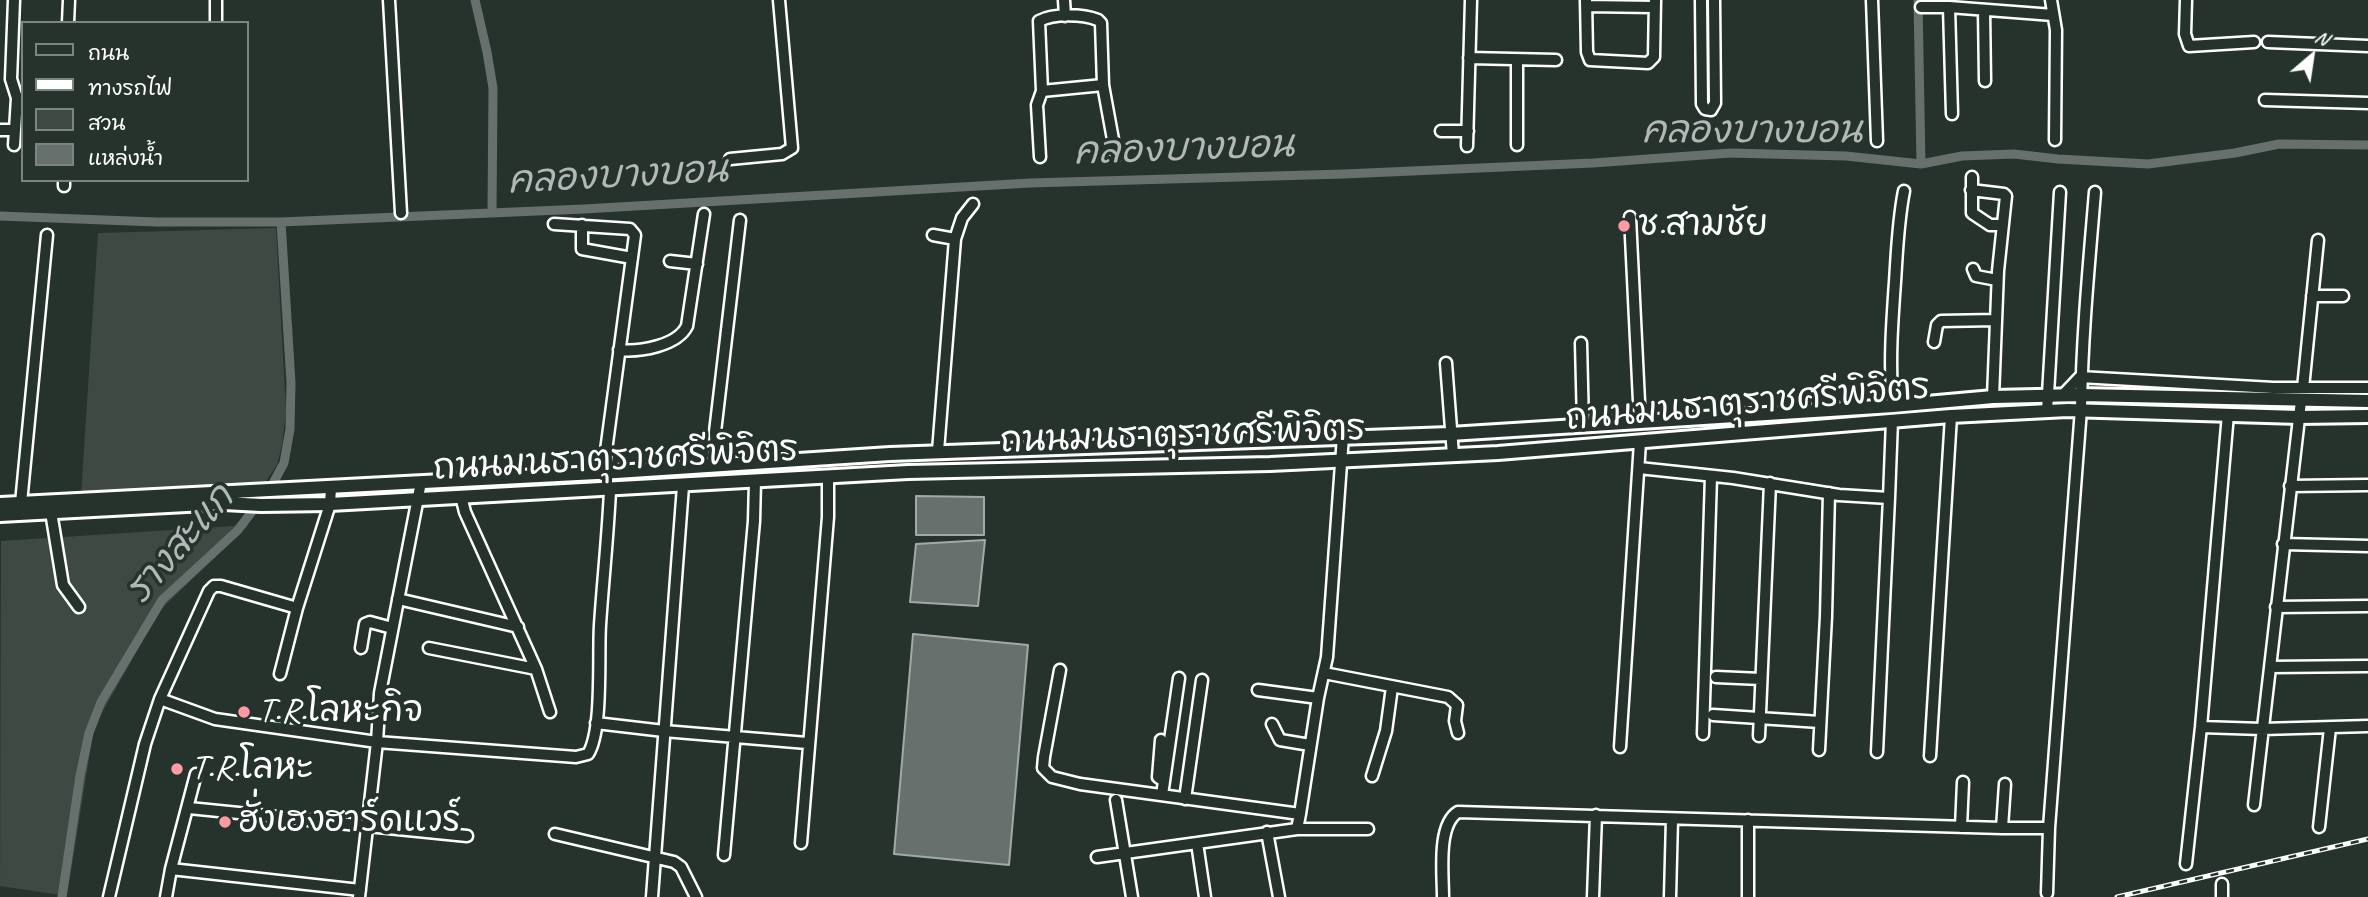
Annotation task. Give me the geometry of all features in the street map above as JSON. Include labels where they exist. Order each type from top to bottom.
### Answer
[{"type":"street","points":[[14,0],[16,27],[11,79],[18,97],[14,145]]},
{"type":"street","points":[[68,21],[69,0]]},
{"type":"street","points":[[216,0],[216,21]]},
{"type":"street","points":[[389,0],[401,212]]},
{"type":"street","points":[[730,159],[782,154],[792,148],[779,0]]},
{"type":"street","points":[[1065,0],[1065,16]]},
{"type":"street","points":[[1467,146],[1471,0]]},
{"type":"street","points":[[1701,0],[1702,104],[1705,109],[1711,110],[1715,103],[1714,0]]},
{"type":"street","points":[[1871,0],[1877,141]]},
{"type":"street","points":[[2052,0],[2056,30],[2055,140]]},
{"type":"street","points":[[2186,0],[2185,34],[2189,46],[2253,42]]},
{"type":"street","points":[[1586,3],[1654,4],[1654,57],[1648,63],[1590,60],[1587,52],[1586,3]]},
{"type":"street","points":[[1921,7],[2053,15]]},
{"type":"street","points":[[1949,7],[1952,114]]},
{"type":"street","points":[[1984,10],[1985,81]]},
{"type":"street","points":[[1040,157],[1037,105],[1042,91],[1038,24],[1041,19],[1065,16],[1095,18],[1101,23],[1103,85],[1116,156]]},
{"type":"street","points":[[0,29],[16,27]]},
{"type":"street","points":[[2268,43],[2368,47]]},
{"type":"street","points":[[1469,58],[1556,60]]},
{"type":"street","points":[[1517,60],[1517,145]]},
{"type":"street","points":[[1042,91],[1103,85]]},
{"type":"street","points":[[2265,100],[2368,103]]},
{"type":"street","points":[[0,130],[15,130]]},
{"type":"street","points":[[1441,131],[1468,131]]},
{"type":"street","points":[[1972,177],[1972,213],[1990,225],[2003,225]]},
{"type":"street","points":[[1971,190],[2005,195],[1996,320],[1998,397],[2003,413]]},
{"type":"street","points":[[1893,406],[1890,368],[1897,228],[1904,191]]},
{"type":"street","points":[[2047,411],[2060,192]]},
{"type":"street","points":[[2047,893],[2049,828],[2095,192]]},
{"type":"street","points":[[938,451],[954,239],[962,218],[973,204]]},
{"type":"street","points":[[619,350],[632,352],[656,346],[684,332],[704,214]]},
{"type":"street","points":[[1630,217],[1640,422]]},
{"type":"street","points":[[716,464],[715,432],[740,220]]},
{"type":"street","points":[[554,224],[630,229],[635,235],[603,473]]},
{"type":"street","points":[[582,225],[582,248],[632,258]]},
{"type":"street","points":[[21,503],[47,235]]},
{"type":"street","points":[[933,235],[954,239]]},
{"type":"street","points":[[2254,805],[2318,240]]},
{"type":"street","points":[[670,261],[697,264]]},
{"type":"street","points":[[1973,269],[1976,276],[1997,280]]},
{"type":"street","points":[[2312,296],[2343,296]]},
{"type":"street","points":[[1934,342],[1937,325],[1941,321],[1996,320]]},
{"type":"street","points":[[1581,343],[1583,426]]},
{"type":"street","points":[[1446,363],[1453,455]]},
{"type":"street","points":[[2063,395],[2080,377]]},
{"type":"street","name":"ถนนมนธาตุราชศรีพิจิตร","points":[[2080,377],[2368,401]]},
{"type":"street","name":"ถนนมนธาตุราชศรีพิจิตร","points":[[0,515],[227,499],[240,491],[603,473],[938,451],[1450,434],[1998,397],[2302,395],[2368,387]]},
{"type":"street","name":"ถนนมนธาตุราชศรีพิจิตร","points":[[0,504],[227,499],[261,505],[330,504],[908,472],[1453,455],[1892,420],[2081,409],[2299,417],[2368,416]]},
{"type":"street","points":[[2186,864],[2228,414]]},
{"type":"street","points":[[1930,756],[1951,416]]},
{"type":"street","points":[[1877,752],[1892,420]]},
{"type":"street","points":[[1297,829],[1329,633],[1343,436]]},
{"type":"street","points":[[1620,747],[1640,442]]},
{"type":"street","points":[[1639,468],[1711,475],[1829,493],[1889,498]]},
{"type":"street","points":[[1703,734],[1711,475]]},
{"type":"street","points":[[801,843],[807,743],[828,517],[828,477]]},
{"type":"street","points":[[724,855],[754,521],[755,481]]},
{"type":"street","points":[[171,869],[359,893],[380,693],[421,482]]},
{"type":"street","points":[[1759,736],[1770,483]]},
{"type":"street","points":[[2290,486],[2368,485]]},
{"type":"street","points":[[652,897],[683,486]]},
{"type":"street","points":[[280,674],[297,608],[330,504],[331,488]]},
{"type":"street","points":[[275,490],[281,504]]},
{"type":"street","points":[[160,699],[215,719],[377,741],[583,756],[589,754],[596,723],[610,490]]},
{"type":"street","points":[[1819,750],[1829,493]]},
{"type":"street","points":[[461,496],[465,512],[536,669],[550,712]]},
{"type":"street","points":[[51,512],[63,585],[79,607]]},
{"type":"street","points":[[2283,544],[2368,546]]},
{"type":"street","points":[[109,897],[145,744],[160,699],[209,591],[214,586],[297,608]]},
{"type":"street","points":[[398,599],[518,627]]},
{"type":"street","points":[[2276,607],[2368,606]]},
{"type":"street","points":[[360,648],[365,624],[370,622],[392,628]]},
{"type":"street","points":[[429,649],[536,669]]},
{"type":"street","points":[[2270,667],[2368,666]]},
{"type":"street","points":[[1060,670],[1044,757],[1043,768],[1046,773],[1059,780],[1300,814]]},
{"type":"street","points":[[1324,673],[1448,697],[1458,709],[1455,721],[1458,733]]},
{"type":"street","points":[[1716,677],[1761,679]]},
{"type":"street","points":[[1162,795],[1179,678]]},
{"type":"street","points":[[1185,799],[1202,680]]},
{"type":"street","points":[[1372,776],[1386,731],[1392,687]]},
{"type":"street","points":[[1258,690],[1318,698]]},
{"type":"street","points":[[1713,715],[1820,722]]},
{"type":"street","points":[[596,723],[807,743]]},
{"type":"street","points":[[1272,724],[1280,740],[1310,745]]},
{"type":"street","points":[[2200,727],[2262,729],[2368,726]]},
{"type":"street","points":[[2319,827],[2330,728]]},
{"type":"street","points":[[1161,740],[1157,776],[1164,781]]},
{"type":"street","points":[[166,897],[196,774]]},
{"type":"street","points":[[1961,827],[1963,782]]},
{"type":"street","points":[[2002,828],[2005,784]]},
{"type":"street","points":[[1116,800],[1132,897]]},
{"type":"street","points":[[189,808],[467,836]]},
{"type":"street","points":[[1443,897],[1445,827],[1458,811],[2049,828]]},
{"type":"street","points":[[1593,897],[1596,816]]},
{"type":"street","points":[[1670,897],[1672,819]]},
{"type":"street","points":[[1748,820],[1748,897]]},
{"type":"street","points":[[1097,857],[1267,832],[1297,829],[1368,829]]},
{"type":"street","points":[[1267,832],[1279,897]]},
{"type":"street","points":[[555,834],[674,862],[681,867],[696,897]]},
{"type":"street","points":[[1197,843],[1205,897]]},
{"type":"street","points":[[2222,884],[2222,897]]},
{"type":"green space","points":[[276,228],[286,411],[277,465],[262,487],[81,495],[98,233]]},
{"type":"green space","points":[[249,525],[160,610],[94,727],[67,896],[0,886],[1,541]]},
{"type":"water","points":[[916,496],[984,497],[984,535],[916,535]]},
{"type":"water","points":[[985,540],[978,606],[910,602],[916,544]]},
{"type":"water","points":[[913,634],[1028,645],[1009,865],[894,854]]},
{"type":"waterway","points":[[475,0],[493,88],[492,213]]},
{"type":"waterway","points":[[1918,0],[1921,164]]},
{"type":"waterway","name":"คลองบางบอน","points":[[0,216],[156,222],[281,222],[584,209],[1030,183],[1344,174],[1593,163],[1731,153],[1846,156],[1921,164],[1962,156],[2014,154],[2148,164],[2235,153],[2279,144],[2368,145]]},
{"type":"waterway","name":"รางสะแก","points":[[62,897],[80,776],[89,733],[101,702],[162,600],[237,531],[271,487],[284,463],[290,429],[291,383],[281,222]]},
{"type":"railway","points":[[2117,897],[2368,839]]},
{"type":"place","name":"ช.สามชัย","points":[[1624,226]]},
{"type":"place","name":"T.R.โลหะกิจ","points":[[244,712]]},
{"type":"place","name":"T.R.โลหะ","points":[[177,769]]},
{"type":"place","name":"ฮั่งเฮงฮาร์ดแวร์","points":[[225,822]]}]
